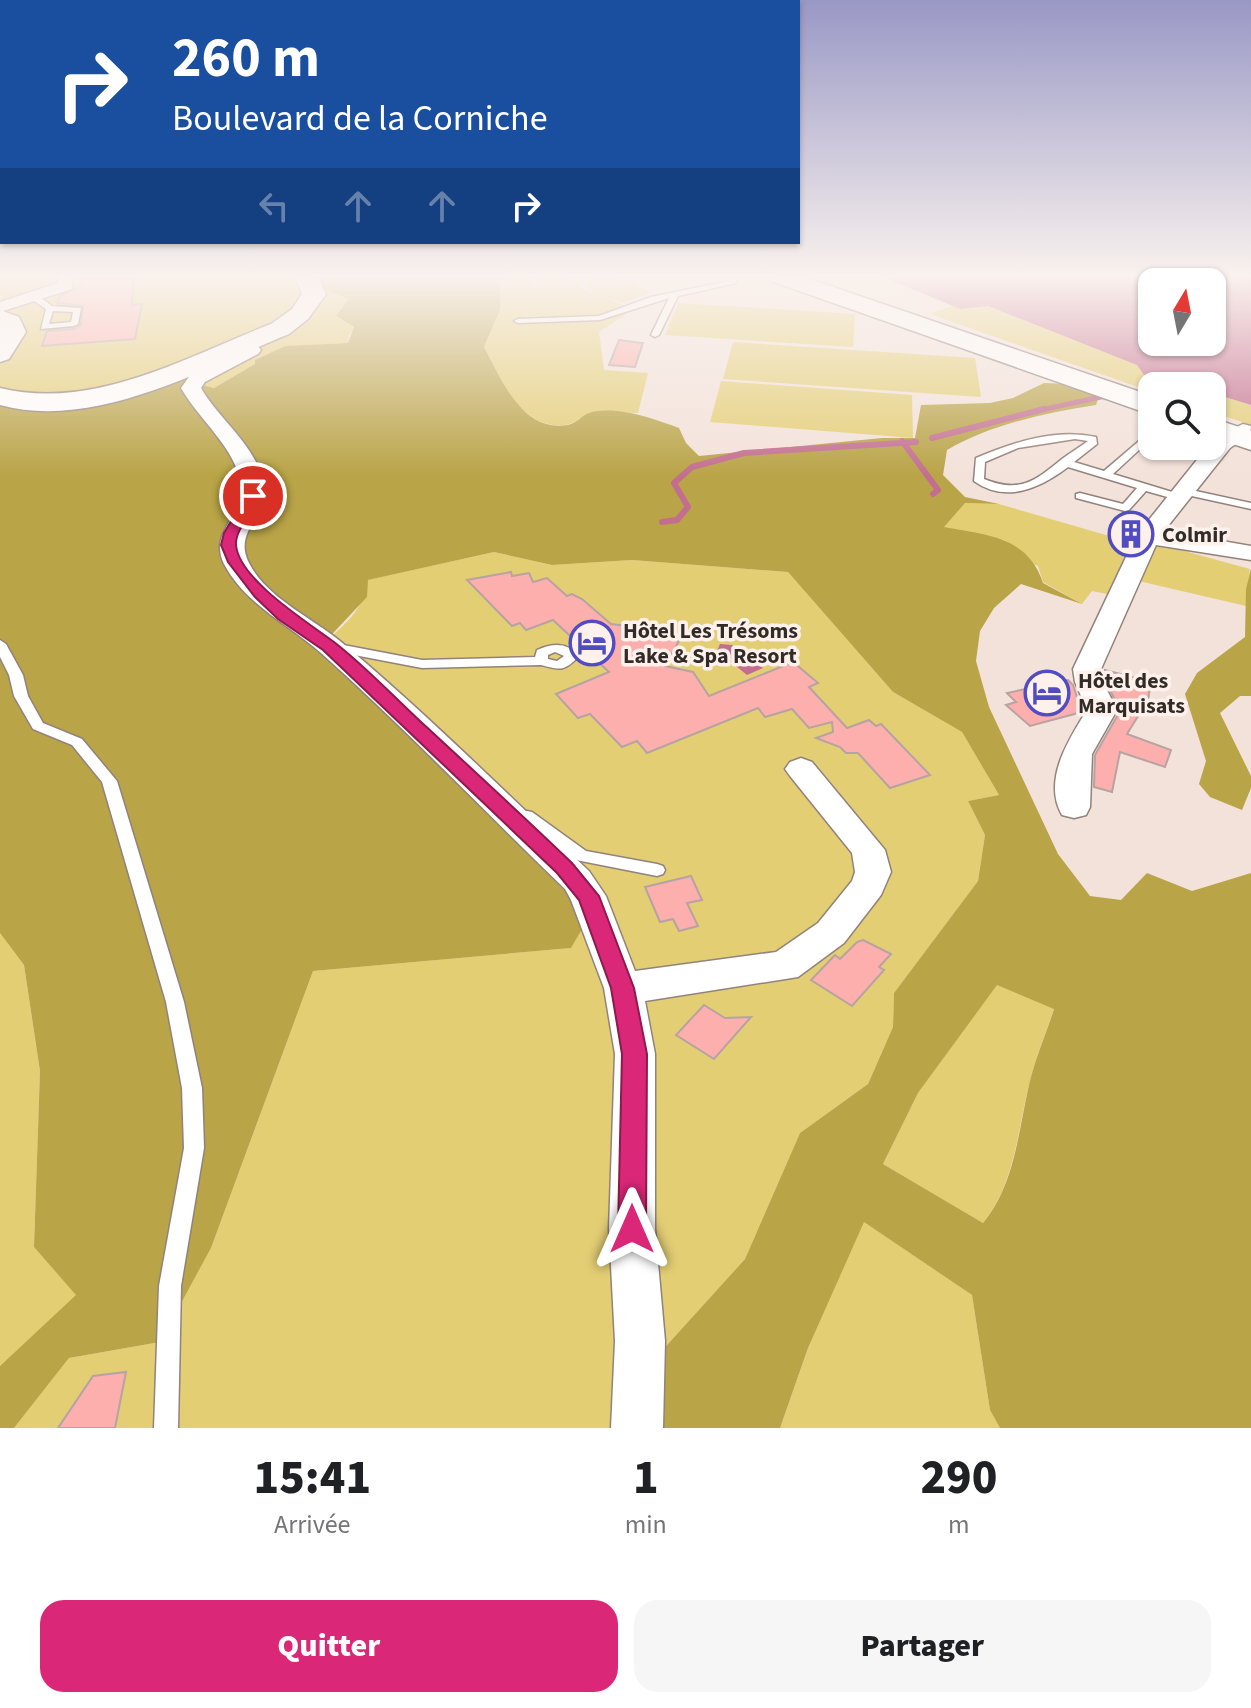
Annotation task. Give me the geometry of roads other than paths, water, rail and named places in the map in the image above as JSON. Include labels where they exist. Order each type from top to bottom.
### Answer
[{"type":"main road","points":[[0,396],[48,404],[105,396],[250,343]]},
{"type":"main road","points":[[978,343],[1138,401]]},
{"type":"street","points":[[247,344],[252,350],[248,354],[198,378],[191,388],[246,466],[253,483],[250,507],[232,533],[229,545],[236,562],[284,615],[329,646],[577,880],[588,896],[623,988],[635,1054],[632,1229],[640,1341],[637,1428]]},
{"type":"street","points":[[1074,807],[1076,754],[1102,710],[1089,682],[1087,669],[1148,536],[1206,460]]},
{"type":"street","points":[[1148,536],[1251,553]]},
{"type":"street","points":[[623,988],[785,966],[831,933],[868,886],[873,872],[872,860],[868,850],[801,769]]},
{"type":"lane","points":[[1075,436],[1093,439],[1064,462],[1034,487],[1014,492],[979,481],[980,460],[1016,445],[1075,436]]},
{"type":"lane","points":[[1105,475],[1138,446]]},
{"type":"lane","points":[[1064,462],[1144,487],[1251,506]]},
{"type":"lane","points":[[1080,496],[1125,508],[1144,487]]},
{"type":"lane","points":[[0,644],[16,675],[21,696],[38,726],[77,742],[109,781],[175,1002],[192,1088],[194,1148],[170,1286],[166,1428]]},
{"type":"lane","points":[[329,646],[422,664],[541,661]]},
{"type":"lane","points":[[440,752],[582,856],[657,870]]},
{"type":"waterway","points":[[1038,411],[1110,395]]},
{"type":"waterway","points":[[1038,411],[1044,409]]},
{"type":"waterway","points":[[932,438],[1038,411]]},
{"type":"waterway","points":[[903,443],[916,442]]},
{"type":"waterway","points":[[662,522],[677,520],[688,507],[674,483],[692,467],[744,453],[903,443]]},
{"type":"waterway","points":[[903,443],[938,490],[933,494]]},
{"type":"place","name":"Colmir","points":[[1131,534]]},
{"type":"place","name":"Hôtel Les Trésoms Lake & Spa Resort","points":[[592,643]]},
{"type":"place","name":"Hôtel des Marquisats","points":[[1047,693]]}]
